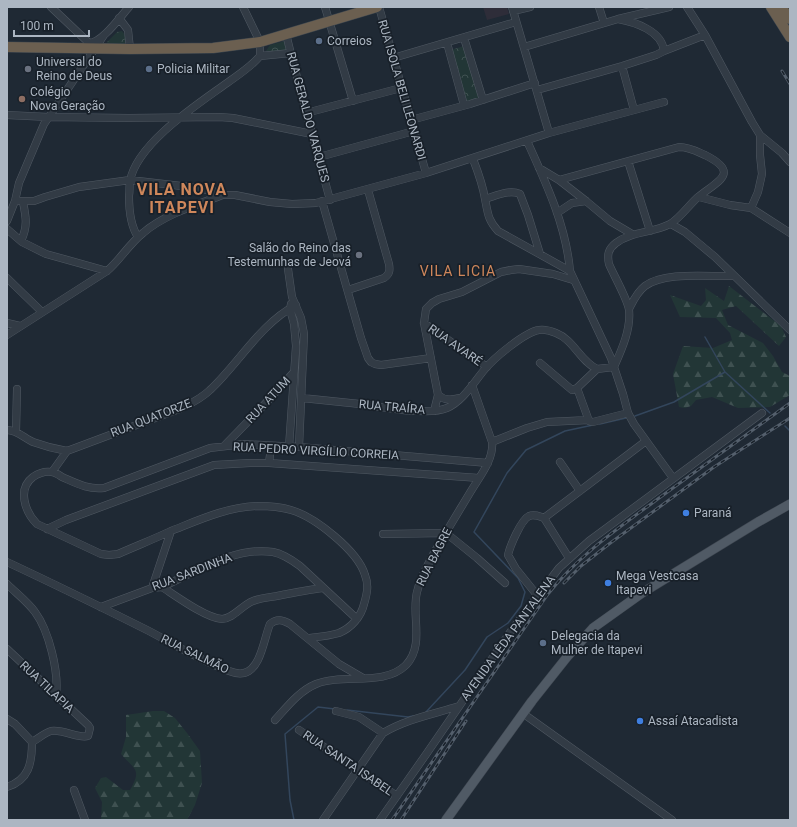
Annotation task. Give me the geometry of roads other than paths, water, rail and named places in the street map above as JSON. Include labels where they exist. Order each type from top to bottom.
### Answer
[{"type":"highway","points":[[7,46],[94,45],[130,49],[213,48],[260,42],[378,7]]},
{"type":"highway","points":[[771,7],[790,37]]},
{"type":"highway","points":[[781,7],[790,19]]},
{"type":"main road","points":[[446,820],[532,701],[567,657],[593,628],[642,593],[790,504]]},
{"type":"main road","points":[[452,820],[576,654],[599,629],[657,589],[790,511]]},
{"type":"street","points":[[51,7],[87,41],[94,45]]},
{"type":"street","points":[[7,221],[19,183],[48,117],[94,45],[129,7]]},
{"type":"street","points":[[243,7],[260,42],[260,56]]},
{"type":"street","points":[[325,7],[353,101]]},
{"type":"street","name":"RUA ISOLA BELI LEONARDI","points":[[378,7],[426,173]]},
{"type":"street","points":[[530,7],[513,9],[549,134]]},
{"type":"street","points":[[599,7],[604,23]]},
{"type":"street","points":[[524,47],[618,19],[669,7]]},
{"type":"street","points":[[687,7],[705,35],[760,135],[782,153],[790,162]]},
{"type":"street","points":[[119,18],[128,30],[130,49]]},
{"type":"street","points":[[618,19],[635,24],[653,33],[660,39],[664,51]]},
{"type":"street","points":[[393,58],[516,22]]},
{"type":"street","name":"RUA GERALDO VARQUES","points":[[286,34],[330,200]]},
{"type":"street","points":[[411,120],[483,100],[622,66],[656,55],[705,35]]},
{"type":"street","points":[[464,38],[483,100]]},
{"type":"street","points":[[446,43],[464,106]]},
{"type":"street","points":[[138,237],[134,230],[130,213],[130,180],[139,160],[168,126],[249,67],[260,56],[291,53]]},
{"type":"street","points":[[622,66],[634,110]]},
{"type":"street","points":[[306,113],[401,88]]},
{"type":"street","points":[[7,336],[20,326],[106,271],[117,262],[138,237],[150,227],[175,213],[223,195],[235,195],[270,202],[292,204],[322,202],[473,159],[549,134],[664,102]]},
{"type":"street","points":[[7,115],[48,117],[233,118],[312,134]]},
{"type":"street","points":[[319,157],[414,131]]},
{"type":"street","points":[[751,208],[761,183],[760,135]]},
{"type":"street","points":[[526,141],[539,168],[557,213],[573,280],[614,367],[628,413],[634,424],[673,478]]},
{"type":"street","points":[[559,180],[670,149],[686,147],[716,161],[721,166],[724,172],[724,176],[721,180],[699,197],[671,224],[650,231],[632,234],[617,242],[608,252],[607,256],[609,264],[629,309]]},
{"type":"street","points":[[473,159],[485,199],[489,219],[498,231],[570,271]]},
{"type":"street","points":[[628,160],[650,231]]},
{"type":"street","points":[[539,168],[559,180],[610,221],[632,234]]},
{"type":"street","points":[[14,201],[34,201],[45,196],[79,187],[130,180],[190,187],[213,191],[223,195]]},
{"type":"street","points":[[348,290],[384,278],[388,276],[390,270],[368,190]]},
{"type":"street","points":[[485,199],[508,192],[517,192],[520,194],[540,254]]},
{"type":"street","points":[[7,194],[16,193]]},
{"type":"street","points":[[699,197],[730,205],[751,208],[790,233]]},
{"type":"street","points":[[557,213],[572,203],[586,201]]},
{"type":"street","points":[[21,241],[25,232],[26,218],[23,202]]},
{"type":"street","points":[[322,202],[361,338],[371,362],[375,364],[382,364],[431,358]]},
{"type":"street","points":[[671,224],[685,232],[699,244],[790,330]]},
{"type":"street","points":[[7,229],[21,241],[53,257],[106,271]]},
{"type":"street","points":[[288,269],[296,335],[289,447]]},
{"type":"street","points":[[434,411],[438,395],[424,323],[426,308],[439,299],[462,292],[501,272],[519,269],[553,274],[573,280]]},
{"type":"street","points":[[614,367],[624,343],[629,309],[637,294],[645,286],[656,280],[678,276],[734,276]]},
{"type":"street","points":[[7,278],[42,312]]},
{"type":"street","points":[[293,307],[301,318],[304,334],[299,447]]},
{"type":"street","name":"RUA QUATORZE","points":[[67,451],[182,408],[197,400],[210,390],[264,330],[293,307]]},
{"type":"street","points":[[7,323],[20,326]]},
{"type":"street","name":"RUA AVARÉ","points":[[424,323],[487,367]]},
{"type":"street","name":"RUA TRAÍRA","points":[[302,398],[395,409],[434,411],[449,407],[462,397],[487,367],[527,334],[537,330],[546,330],[558,334],[568,340],[588,363],[597,369]]},
{"type":"street","points":[[540,363],[569,390],[574,390],[577,388],[597,369],[614,367]]},
{"type":"street","name":"RUA ATUM","points":[[224,446],[294,372]]},
{"type":"street","name":"RUA BAGRE","points":[[275,720],[293,700],[305,690],[316,684],[331,680],[364,679],[386,676],[396,672],[406,665],[412,655],[416,644],[416,594],[418,585],[422,575],[446,533],[488,463],[493,448],[472,385]]},
{"type":"street","points":[[577,388],[589,420]]},
{"type":"street","points":[[16,432],[17,389]]},
{"type":"street","points":[[438,395],[447,400],[462,397]]},
{"type":"street","points":[[492,442],[547,422],[589,420],[594,422],[628,413]]},
{"type":"street","name":"AVENIDA LÊDA PANTALENA","points":[[380,820],[511,630],[559,568],[589,541],[762,413]]},
{"type":"street","points":[[241,429],[244,444]]},
{"type":"street","points":[[7,430],[16,432],[32,442],[67,451],[52,472],[45,472],[30,480],[26,487],[24,496],[25,503],[31,518],[37,524],[101,554],[118,554],[206,516],[241,508],[272,507],[291,510],[305,515],[323,527],[360,563],[365,574],[367,594],[363,608],[357,619],[348,628],[339,633],[309,638]]},
{"type":"street","points":[[544,518],[646,441]]},
{"type":"street","name":"RUA PEDRO VIRGÍLIO CORREIA","points":[[52,472],[88,488],[99,489],[210,448],[244,444],[299,447],[488,463]]},
{"type":"street","points":[[269,463],[272,446]]},
{"type":"street","name":"RUA PEDRO VIRGÍLIO CORREIA","points":[[47,529],[80,514],[214,465],[250,462],[479,478]]},
{"type":"street","points":[[560,462],[580,491]]},
{"type":"street","points":[[537,595],[516,569],[508,555],[525,518],[530,515],[536,515],[544,518],[569,558]]},
{"type":"street","points":[[152,588],[172,531]]},
{"type":"street","points":[[383,534],[446,533],[477,558],[505,584]]},
{"type":"street","name":"RUA SARDINHA","points":[[100,606],[152,588],[162,587],[223,559],[245,553],[260,551],[274,552],[300,566],[357,619]]},
{"type":"street","points":[[7,562],[100,606]]},
{"type":"street","points":[[7,584],[34,611],[46,632],[57,675],[56,695]]},
{"type":"street","points":[[162,587],[203,612],[216,618],[223,619],[228,618],[245,605],[257,599],[323,588]]},
{"type":"street","name":"RUA SALMÃO","points":[[100,606],[208,662],[240,674],[246,673],[252,669],[258,660],[270,624],[274,621],[284,620],[309,638],[339,664],[364,679]]},
{"type":"street","name":"RUA TILAPIA","points":[[7,648],[90,728],[88,736],[85,737],[66,732],[52,731],[32,742]]},
{"type":"street","points":[[323,820],[383,733],[406,722],[459,706]]},
{"type":"street","points":[[336,711],[359,718],[383,733]]},
{"type":"street","points":[[528,718],[672,820]]},
{"type":"street","points":[[7,719],[15,724],[32,742],[31,763],[26,774],[20,782],[7,787]]},
{"type":"street","name":"RUA SANTA ISABEL","points":[[299,730],[397,796]]},
{"type":"street","points":[[74,790],[85,820]]},
{"type":"waterway","points":[[635,416],[674,402],[725,372],[705,337]]},
{"type":"waterway","points":[[725,372],[770,413]]},
{"type":"waterway","points":[[600,424],[626,418]]},
{"type":"waterway","points":[[426,712],[465,670],[487,637],[508,623],[521,606],[525,592],[518,578],[474,532],[507,473],[526,450],[565,431],[593,425]]},
{"type":"waterway","points":[[785,426],[790,431]]},
{"type":"waterway","points":[[294,820],[290,800],[285,734],[318,707],[335,709]]},
{"type":"waterway","points":[[347,710],[408,717],[413,716]]},
{"type":"railway","points":[[782,71],[790,84]]},
{"type":"railway","points":[[392,820],[548,594],[572,567],[612,533],[790,403]]},
{"type":"railway","points":[[564,583],[581,566],[609,544],[714,467],[790,418]]},
{"type":"railway","points":[[401,820],[466,721]]},
{"type":"place","name":"Correios","points":[[319,41]]},
{"type":"place","name":"Universal do Reino de Deus","points":[[28,69]]},
{"type":"place","name":"Policia Militar","points":[[149,69]]},
{"type":"place","name":"Colégio Nova Geração","points":[[22,99]]},
{"type":"place","name":"Salão do Reino das Testemunhas de Jeová","points":[[359,255]]},
{"type":"place","name":"Paraná","points":[[686,513]]},
{"type":"place","name":"Mega Vestcasa Itapevi","points":[[608,583]]},
{"type":"place","name":"Delegacia da Mulher de Itapevi","points":[[543,643]]},
{"type":"place","name":"Assaí Atacadista","points":[[640,721]]},
{"type":"district","name":"VILA NOVA ITAPEVI","points":[[182,198]]},
{"type":"district","name":"VILA LICIA","points":[[458,271]]}]
